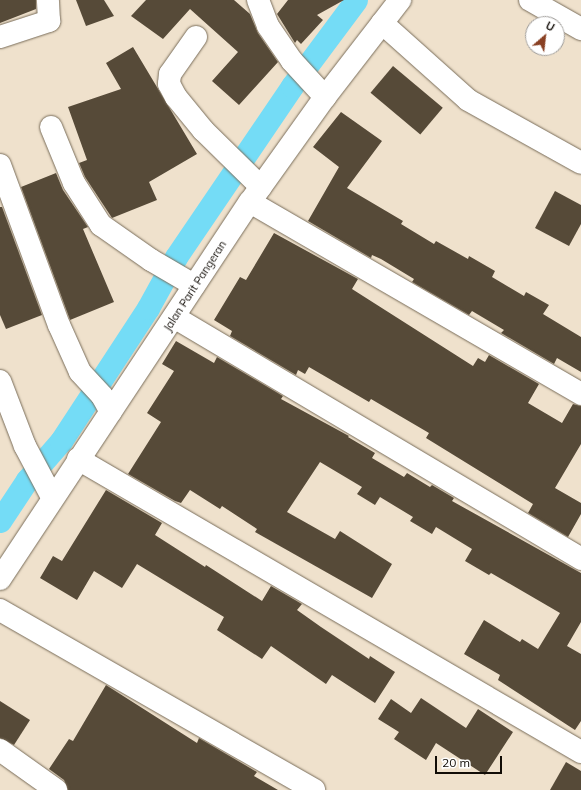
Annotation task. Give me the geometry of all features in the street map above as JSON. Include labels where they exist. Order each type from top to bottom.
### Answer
[{"type":"street","points":[[0,37],[49,21],[48,0]]},
{"type":"street","points":[[258,0],[268,26],[292,61],[320,93]]},
{"type":"street","name":"Jalan Parit Pangeran","points":[[0,579],[50,491],[78,459],[106,404],[174,317],[189,281],[320,93],[382,23],[400,0]]},
{"type":"street","points":[[530,0],[581,29]]},
{"type":"street","points":[[382,23],[468,100],[581,163]]},
{"type":"street","points":[[196,37],[170,74],[169,84],[189,113],[230,158],[254,189],[581,394]]},
{"type":"street","points":[[51,127],[74,183],[101,225],[151,260],[189,281]]},
{"type":"street","points":[[0,165],[58,325],[80,372],[106,404]]},
{"type":"street","points":[[174,317],[581,559]]},
{"type":"street","points":[[0,381],[25,446],[50,491]]},
{"type":"street","points":[[78,459],[581,752]]},
{"type":"street","points":[[0,610],[314,790]]},
{"type":"street","points":[[0,750],[56,790]]},
{"type":"building","points":[[0,0],[36,0],[36,9],[0,23]]},
{"type":"building","points":[[76,0],[104,0],[114,16],[86,26]]},
{"type":"building","points":[[146,0],[234,0],[250,14],[258,33],[278,62],[239,105],[212,81],[238,52],[190,9],[163,39],[131,16]]},
{"type":"building","points":[[288,0],[344,0],[317,15],[323,20],[301,44],[297,40],[295,43],[277,14]]},
{"type":"building","points":[[133,47],[197,154],[149,182],[157,200],[112,218],[85,177],[79,163],[87,160],[68,107],[121,89],[106,63]]},
{"type":"building","points":[[393,66],[443,108],[420,135],[371,93]]},
{"type":"building","points":[[341,112],[382,141],[347,188],[403,221],[401,224],[434,244],[436,241],[468,259],[469,256],[495,271],[492,277],[524,296],[526,292],[549,305],[543,314],[581,337],[581,372],[557,358],[554,364],[501,333],[504,330],[472,311],[469,315],[412,282],[414,279],[381,259],[372,255],[371,258],[308,221],[339,167],[313,147]]},
{"type":"building","points":[[56,173],[63,190],[88,227],[83,229],[114,302],[70,320],[21,187]]},
{"type":"building","points":[[555,191],[581,205],[581,224],[569,246],[535,228]]},
{"type":"building","points":[[0,207],[2,207],[42,315],[6,329],[0,315]]},
{"type":"building","points":[[274,233],[358,279],[352,289],[473,366],[478,358],[485,362],[489,355],[539,384],[528,403],[562,423],[573,404],[581,406],[581,444],[555,488],[581,503],[581,514],[568,537],[528,513],[533,504],[426,438],[429,433],[371,399],[369,402],[309,367],[305,374],[298,370],[296,375],[230,336],[232,331],[214,320],[240,277],[246,280]]},
{"type":"building","points":[[176,341],[214,363],[217,357],[283,396],[281,399],[349,436],[348,437],[375,453],[372,458],[404,477],[407,473],[430,487],[432,485],[454,498],[452,501],[581,573],[581,622],[567,646],[581,654],[581,721],[575,730],[498,680],[500,675],[464,654],[484,620],[520,642],[522,639],[538,649],[560,613],[491,573],[489,575],[465,561],[472,549],[436,527],[432,534],[410,521],[413,517],[380,497],[375,505],[357,494],[362,487],[320,462],[287,512],[335,539],[340,531],[392,564],[372,598],[255,532],[257,529],[222,506],[220,509],[190,490],[181,503],[175,501],[128,474],[161,422],[147,413],[174,371],[162,364]]},
{"type":"building","points":[[106,490],[162,523],[155,535],[205,567],[206,565],[262,601],[271,586],[302,604],[297,610],[321,627],[369,659],[370,656],[395,672],[375,703],[332,675],[326,684],[271,646],[262,659],[217,630],[224,617],[137,564],[122,588],[94,571],[77,600],[40,578],[53,556],[62,561]]},
{"type":"building","points":[[106,685],[197,743],[199,738],[257,772],[254,776],[278,790],[68,790],[64,780],[49,769],[69,739],[73,741]]},
{"type":"building","points":[[421,698],[466,728],[478,709],[513,732],[485,775],[436,743],[426,760],[394,739],[399,732],[378,719],[391,699],[411,713]]},
{"type":"building","points":[[0,701],[30,720],[14,745],[0,738]]},
{"type":"building","points":[[566,762],[581,771],[581,790],[550,790]]},
{"type":"waterway","points":[[0,521],[27,480],[61,441],[148,308],[176,257],[292,86],[356,0]]}]
